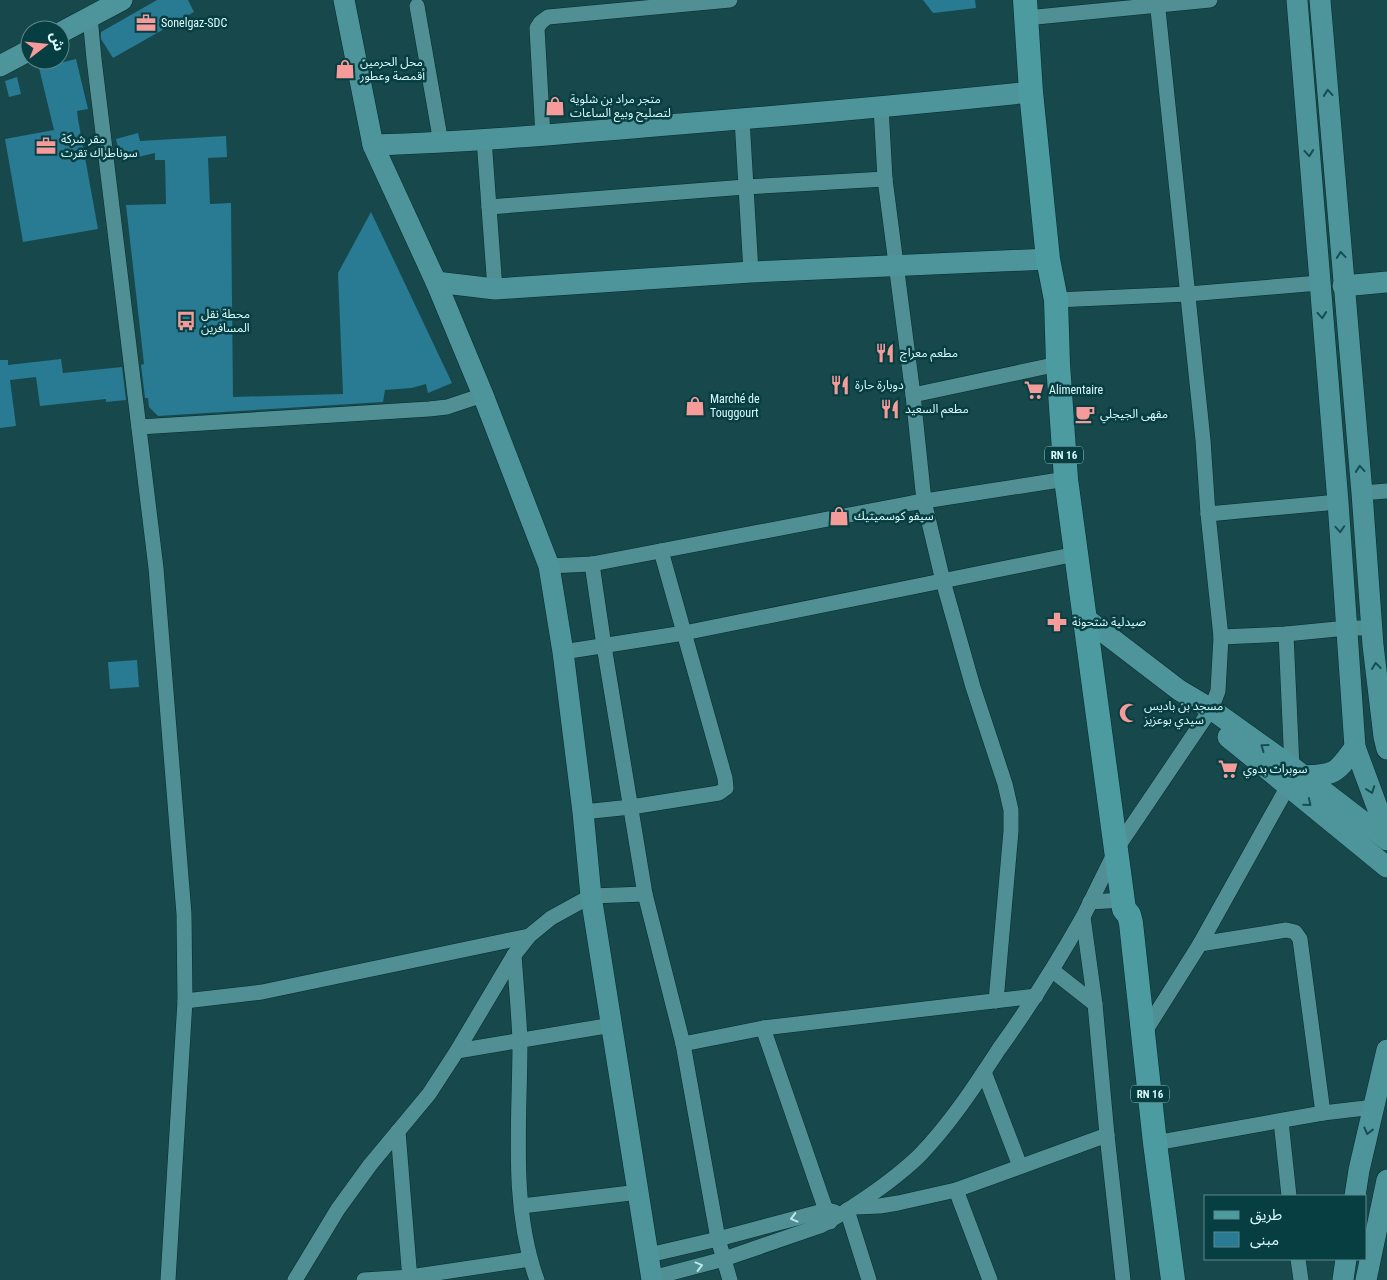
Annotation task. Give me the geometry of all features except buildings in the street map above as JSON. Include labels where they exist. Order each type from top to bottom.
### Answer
[{"type":"main road","points":[[70,28],[122,0]]},
{"type":"main road","points":[[344,0],[373,145],[436,282],[483,395],[548,566],[563,652],[583,812],[591,896],[652,1279]]},
{"type":"main road","points":[[1297,0],[1338,502],[1355,747],[1387,834]]},
{"type":"main road","points":[[1320,0],[1372,628],[1384,737],[1387,749]]},
{"type":"main road","name":"RN 16","points":[[1026,9],[1031,92],[1048,259],[1056,300],[1058,364],[1066,480],[1124,905],[1131,923],[1155,1143],[1173,1280]]},
{"type":"main road","points":[[0,66],[20,55]]},
{"type":"main road","points":[[373,145],[441,143],[543,136],[1031,92]]},
{"type":"main road","points":[[436,282],[495,289],[751,272],[1048,259]]},
{"type":"main road","points":[[1343,286],[1387,282]]},
{"type":"main road","points":[[1085,618],[1208,714],[1387,840]]},
{"type":"main road","points":[[1294,776],[1325,776],[1336,772],[1355,747]]},
{"type":"main road","points":[[1294,776],[1387,867]]},
{"type":"main road","name":"RN 16","points":[[1124,905],[1119,924],[1158,1280]]},
{"type":"main road","points":[[1355,1195],[1359,1170],[1387,1050]]},
{"type":"main road","points":[[1366,1280],[1387,1180]]},
{"type":"main road","points":[[1343,1280],[1346,1260]]},
{"type":"street","points":[[543,136],[536,28],[541,22],[548,17],[732,0]]},
{"type":"street","points":[[1026,9],[1210,0]]},
{"type":"street","points":[[652,1279],[724,1259],[839,1212],[883,1187],[919,1155],[942,1129],[984,1072],[1053,970],[1083,917],[1117,848],[1208,714],[1218,691],[1221,637],[1208,514],[1203,440],[1157,3]]},
{"type":"street","points":[[417,6],[441,143]]},
{"type":"street","points":[[90,17],[156,568],[183,904],[185,1001],[168,1280]]},
{"type":"street","points":[[881,107],[885,179],[913,395],[924,501],[943,581],[972,687],[1005,784],[1011,810],[1011,830],[996,1001]]},
{"type":"street","points":[[742,119],[751,272]]},
{"type":"street","points":[[484,139],[495,289]]},
{"type":"street","points":[[489,207],[745,187],[885,179]]},
{"type":"street","points":[[1056,300],[1188,294],[1319,283]]},
{"type":"street","points":[[913,395],[1058,364]]},
{"type":"street","points":[[139,426],[429,410],[447,407],[483,395]]},
{"type":"street","points":[[548,566],[592,564],[924,501],[1066,480]]},
{"type":"street","points":[[1362,493],[1387,491]]},
{"type":"street","points":[[1208,514],[1338,502]]},
{"type":"street","points":[[583,812],[632,807],[719,793],[726,788],[725,778],[661,550]]},
{"type":"street","points":[[563,652],[684,634],[1076,554]]},
{"type":"street","points":[[592,564],[645,894],[683,1044],[718,1239],[730,1280]]},
{"type":"street","points":[[1221,637],[1372,628]]},
{"type":"street","points":[[1144,1033],[1200,944],[1294,776],[1286,634]]},
{"type":"street","points":[[295,1280],[338,1209],[370,1165],[428,1094],[457,1051],[514,955],[529,936],[551,918],[591,896],[645,894]]},
{"type":"street","points":[[1090,902],[1124,905]]},
{"type":"street","points":[[1083,917],[1123,1280]]},
{"type":"street","points":[[1200,944],[1286,930],[1295,932],[1300,939],[1323,1114]]},
{"type":"street","points":[[185,1001],[262,992],[529,936]]},
{"type":"street","points":[[514,955],[520,1042],[518,1140],[523,1230],[530,1260],[538,1280]]},
{"type":"street","points":[[1053,970],[1094,1004]]},
{"type":"street","points":[[683,1044],[763,1028],[1036,996]]},
{"type":"street","points":[[457,1051],[520,1042],[612,1025]]},
{"type":"street","points":[[763,1028],[869,1280]]},
{"type":"street","points":[[984,1072],[1020,1166]]},
{"type":"street","points":[[1155,1143],[1374,1107]]},
{"type":"street","points":[[1281,1121],[1289,1195]]},
{"type":"street","points":[[398,1131],[410,1279]]},
{"type":"street","points":[[649,1255],[839,1212],[889,1205],[956,1190],[1106,1135]]},
{"type":"street","points":[[956,1190],[990,1280]]},
{"type":"street","points":[[522,1206],[639,1192]]},
{"type":"street","points":[[364,1280],[410,1279],[530,1260]]},
{"type":"street","points":[[1298,1260],[1301,1280]]},
{"type":"place","name":"Sonelgaz-SDC","points":[[146,23]]},
{"type":"place","name":"محل الحرمين أقمصة وعطور","points":[[345,69]]},
{"type":"place","name":"متجر مراد بن شلوية لتصليح وبيع الساعات","points":[[555,106]]},
{"type":"place","name":"مقر شركة سوناطراك تقرت","points":[[46,146]]},
{"type":"place","name":"محطة نقل المسافرين","points":[[186,321]]},
{"type":"place","name":"مطعم معراج","points":[[885,353]]},
{"type":"place","name":"دوبارة حارة","points":[[840,385]]},
{"type":"place","name":"Alimentaire","points":[[1034,390]]},
{"type":"place","name":"Marché de Touggourt","points":[[695,406]]},
{"type":"place","name":"مطعم السعيد","points":[[890,409]]},
{"type":"place","name":"مقهى الجيجلي","points":[[1085,414]]},
{"type":"place","name":"سيفو كوسميتيك","points":[[839,516]]},
{"type":"place","name":"صيدلية شتحونة","points":[[1057,622]]},
{"type":"place","name":"مسجد بن باديس سيدي بوعزيز","points":[[1129,713]]},
{"type":"place","name":"سوبرات بدوي","points":[[1228,769]]}]
